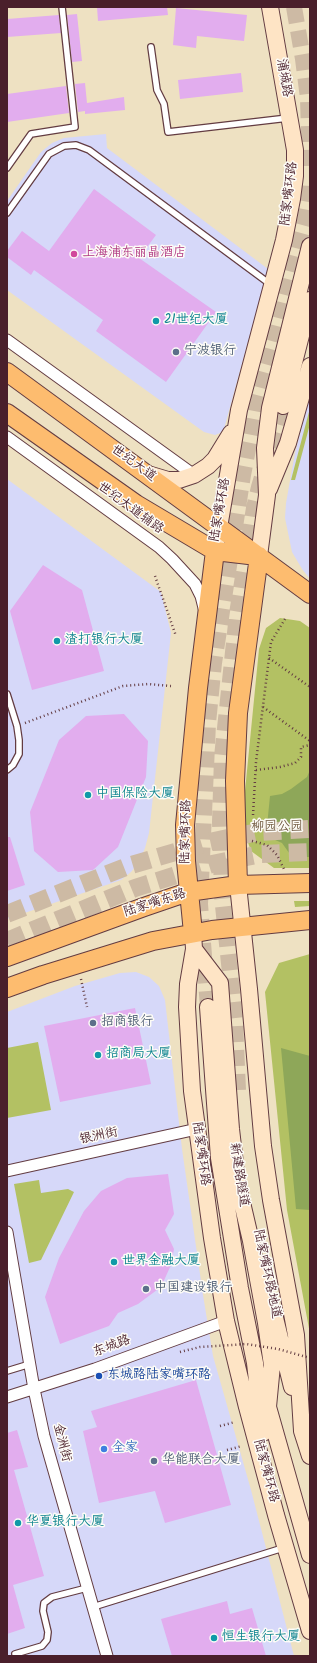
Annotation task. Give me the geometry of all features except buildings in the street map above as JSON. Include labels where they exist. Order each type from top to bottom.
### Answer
[{"type":"main road","name":"浦城路","points":[[270,7],[295,150]]},
{"type":"main road","points":[[281,7],[295,96],[291,123]]},
{"type":"main road","name":"陆家嘴环路","points":[[295,150],[295,176],[289,219],[239,410],[218,526],[197,696],[185,824],[188,892],[193,941],[187,1007],[192,1091],[212,1238],[226,1321],[276,1515],[310,1631]]},
{"type":"main road","points":[[310,246],[270,408],[265,448],[267,495],[238,713],[235,782],[238,885],[263,1146],[271,1200],[296,1335],[302,1431],[310,1456]]},
{"type":"main road","points":[[283,406],[310,300]]},
{"type":"main road","points":[[267,495],[288,443],[310,366]]},
{"type":"main road","name":"世纪大道","points":[[7,372],[310,594]]},
{"type":"main road","points":[[146,474],[168,480],[179,480],[194,475],[208,466],[217,455],[230,433],[239,410]]},
{"type":"main road","name":"世纪大道","points":[[7,413],[136,504],[215,550],[259,556]]},
{"type":"main road","name":"陆家嘴东路","points":[[7,957],[144,906],[188,892],[238,885],[310,883]]},
{"type":"main road","points":[[7,988],[43,975],[153,941],[193,941],[243,926],[310,920]]},
{"type":"main road","name":"新建路隧道","points":[[193,941],[220,983],[231,1129],[237,1181],[252,1248],[272,1365],[268,1407]]},
{"type":"main road","name":"陆家嘴环路","points":[[208,1007],[215,1108],[222,1173],[240,1288],[255,1363],[263,1439],[276,1515]]},
{"type":"main road","name":"陆家嘴环路地道","points":[[238,1090],[244,1157],[251,1207],[274,1315],[302,1431]]},
{"type":"main road","name":"新建路隧道","points":[[255,1363],[310,1555]]},
{"type":"street","points":[[7,340],[194,475]]},
{"type":"street","name":"世纪大道辅路","points":[[7,437],[159,547],[172,559],[195,584],[198,590],[205,610],[205,626]]},
{"type":"street","name":"银洲街","points":[[7,1171],[197,1129]]},
{"type":"street","name":"金洲街","points":[[7,1232],[34,1389],[44,1436],[107,1656]]},
{"type":"street","name":"东城路","points":[[7,1397],[95,1369],[226,1321]]},
{"type":"lane","points":[[7,168],[31,134],[75,127],[62,7]]},
{"type":"lane","points":[[151,47],[157,90],[164,104],[168,132],[291,123]]},
{"type":"lane","points":[[7,213],[49,154],[64,146],[76,145],[89,150],[272,285]]},
{"type":"lane","points":[[7,694],[17,726],[19,740],[19,754],[13,765],[7,770]]},
{"type":"lane","points":[[7,1371],[30,1364]]},
{"type":"lane","points":[[92,1607],[286,1547]]},
{"type":"lane","points":[[15,1654],[42,1646],[47,1640],[48,1632],[43,1611],[44,1603],[52,1597],[87,1588]]},
{"type":"path","points":[[155,576],[176,636]]},
{"type":"path","points":[[253,818],[256,770],[269,658],[272,642],[285,619]]},
{"type":"path","points":[[269,658],[310,687]]},
{"type":"path","points":[[17,726],[123,686],[148,684],[171,686]]},
{"type":"path","points":[[263,707],[310,741]]},
{"type":"path","points":[[256,770],[280,767],[295,763],[301,757],[302,747],[310,746]]},
{"type":"path","points":[[252,833],[251,841],[267,845],[277,855],[284,869]]},
{"type":"path","points":[[81,979],[87,1007]]},
{"type":"path","points":[[180,1352],[200,1348],[246,1344],[278,1349],[310,1358]]},
{"type":"path","points":[[220,1426],[235,1422]]},
{"type":"path","points":[[227,1450],[242,1446]]},
{"type":"shaded area","points":[[106,134],[107,148],[268,269],[224,429],[215,435],[204,432],[7,290],[7,201],[41,152],[52,143],[64,138]]},
{"type":"shaded area","points":[[310,395],[310,579],[292,552],[285,518],[286,503],[295,453]]},
{"type":"shaded area","points":[[7,479],[161,592],[171,633],[149,833],[139,862],[131,872],[121,880],[7,919]]},
{"type":"shaded area","points":[[136,972],[149,977],[159,986],[165,1000],[182,1149],[213,1356],[251,1490],[294,1656],[7,1656],[7,1012],[75,986],[120,973]]},
{"type":"green space","points":[[310,408],[310,424],[295,480],[291,480]]},
{"type":"green space","name":"柳园公园","points":[[280,618],[300,621],[310,628],[310,868],[274,868],[251,851],[245,834],[244,801],[259,649],[266,628]]},
{"type":"green space","points":[[310,770],[310,857],[292,857],[282,843],[266,836],[270,796],[282,794],[291,789],[307,777]]},
{"type":"green space","points":[[294,901],[310,901],[310,906],[295,907]]},
{"type":"green space","points":[[310,954],[310,1334],[287,1210],[265,992],[279,963]]},
{"type":"green space","points":[[38,1042],[51,1110],[7,1118],[7,1048]]},
{"type":"green space","points":[[281,1048],[310,1056],[310,1210],[296,1209]]},
{"type":"green space","points":[[39,1180],[41,1193],[68,1189],[74,1192],[41,1260],[29,1263],[14,1184]]},
{"type":"tunnel","points":[[294,7],[308,98],[310,167]]},
{"type":"tunnel","points":[[208,1007],[200,904],[208,723],[214,663],[243,475],[258,398],[305,220],[309,199],[310,180]]},
{"type":"tunnel","points":[[238,1090],[235,1021],[222,896],[220,822],[222,757],[237,614],[254,508],[283,406]]},
{"type":"tunnel","points":[[7,914],[128,866],[209,842],[258,832],[310,829]]},
{"type":"tunnel","points":[[7,941],[135,888],[212,864],[261,854],[310,852]]},
{"type":"place","name":"上海浦东丽晶酒店","points":[[74,254]]},
{"type":"place","name":"21世纪大厦","points":[[156,321]]},
{"type":"place","name":"宁波银行","points":[[176,352]]},
{"type":"place","name":"渣打银行大厦","points":[[57,641]]},
{"type":"place","name":"中国保险大厦","points":[[88,795]]},
{"type":"place","name":"招商银行","points":[[93,1023]]},
{"type":"place","name":"招商局大厦","points":[[98,1055]]},
{"type":"place","name":"世界金融大厦","points":[[114,1262]]},
{"type":"place","name":"中国建设银行","points":[[146,1289]]},
{"type":"place","name":"东城路陆家嘴环路","points":[[99,1376]]},
{"type":"place","name":"全家","points":[[104,1449]]},
{"type":"place","name":"华能联合大厦","points":[[154,1461]]},
{"type":"place","name":"华夏银行大厦","points":[[18,1523]]},
{"type":"place","name":"恒生银行大厦","points":[[214,1638]]}]
